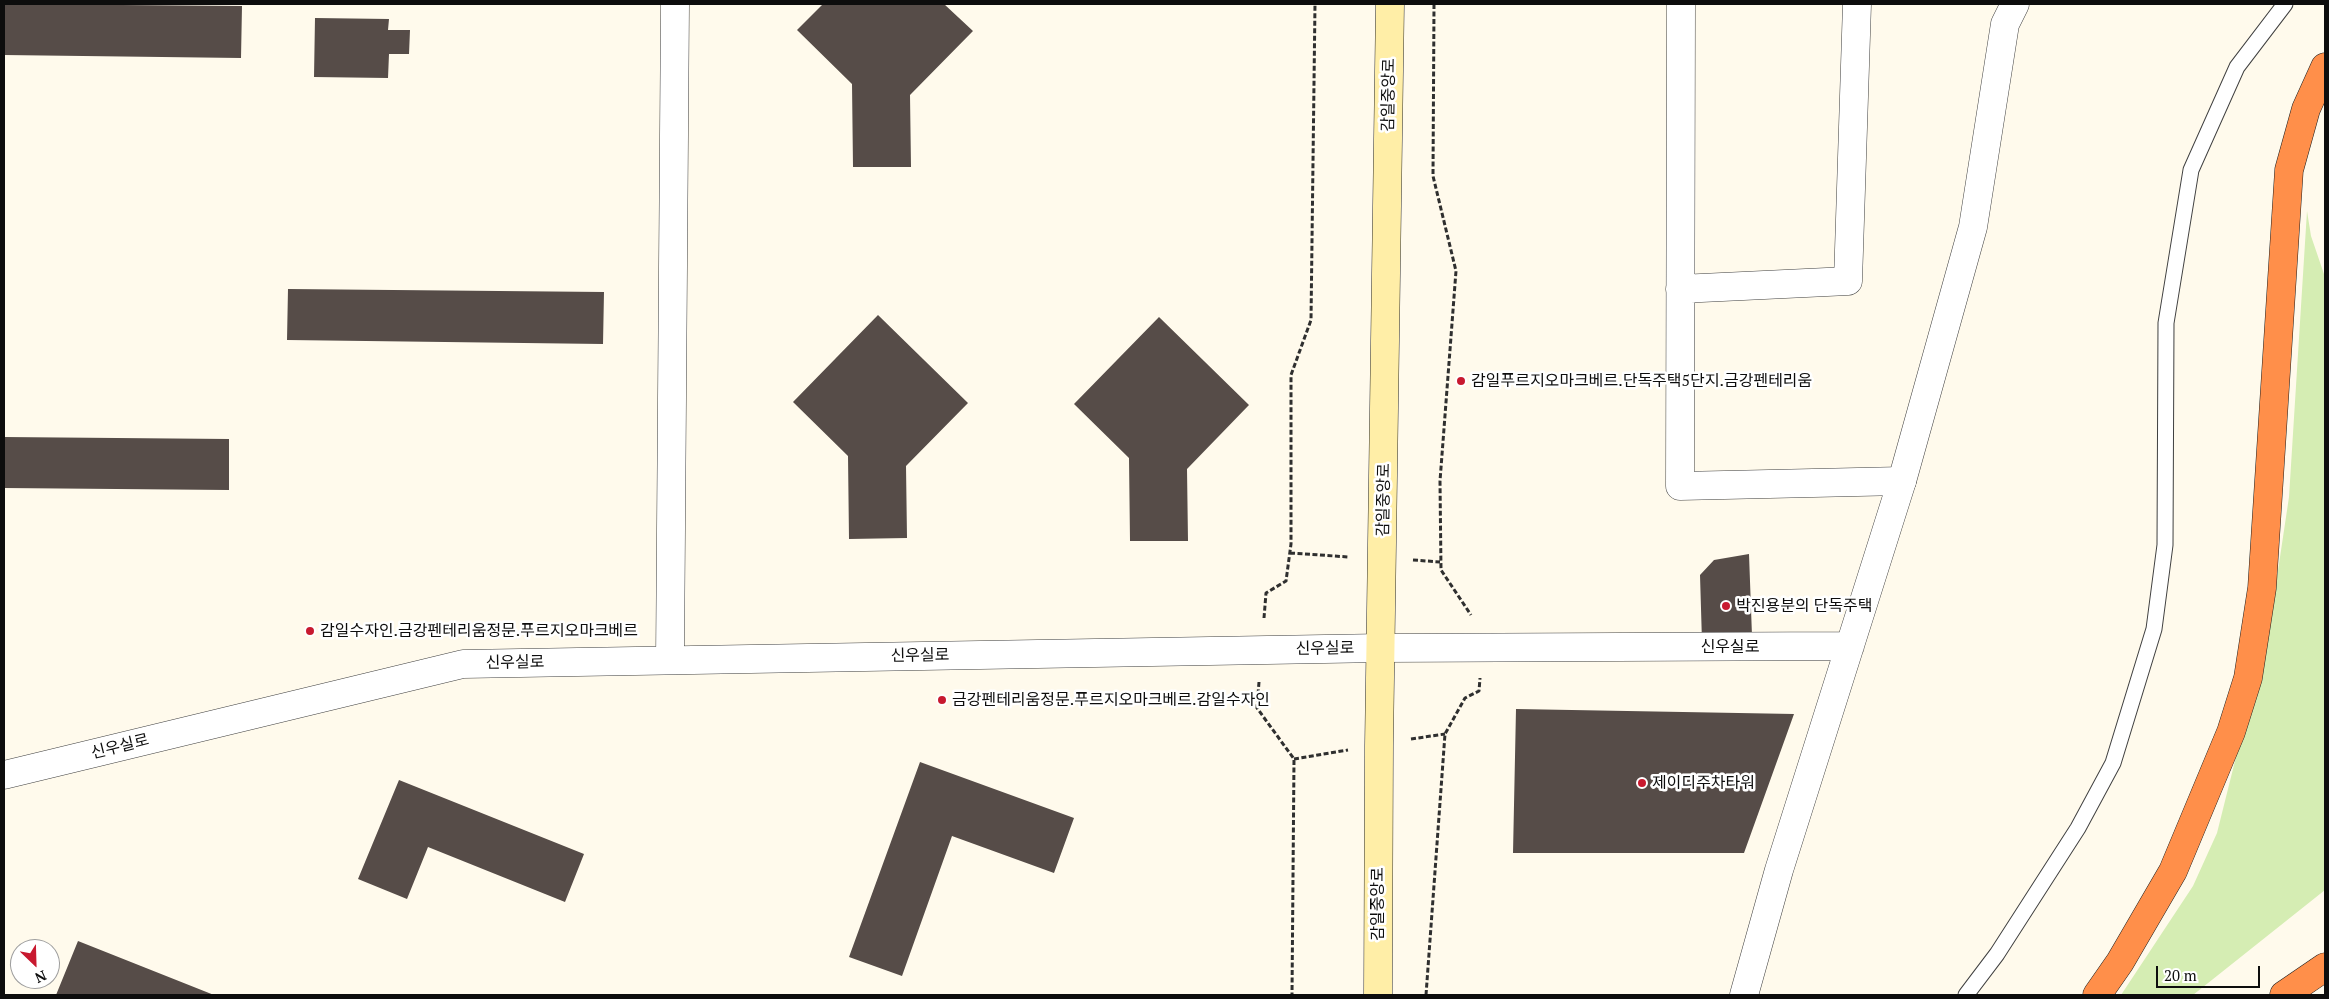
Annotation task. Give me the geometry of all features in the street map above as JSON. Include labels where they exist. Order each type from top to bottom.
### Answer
[{"type":"highway","points":[[2097,995],[2120,962],[2172,871],[2231,732],[2248,678],[2262,588],[2289,170],[2306,110],[2325,67]]},
{"type":"highway","points":[[2284,995],[2325,967]]},
{"type":"main road","name":"감일중앙로","points":[[1378,995],[1379,745],[1382,648],[1390,4]]},
{"type":"street","points":[[670,660],[675,4]]},
{"type":"street","points":[[1681,4],[1680,486],[1902,481]]},
{"type":"street","points":[[1680,289],[1848,281],[1857,4]]},
{"type":"street","points":[[1744,995],[1779,870],[1902,481],[1973,228],[2005,24],[2015,4]]},
{"type":"street","name":"신우실로","points":[[4,775],[463,664],[1382,648],[1850,646]]},
{"type":"lane","points":[[1966,995],[1998,954],[2073,836],[2112,763],[2154,629],[2165,545],[2166,322],[2191,170],[2237,66],[2285,4]]},
{"type":"path","points":[[1292,995],[1294,759],[1257,708],[1266,593],[1286,581],[1290,553],[1291,375],[1311,320],[1316,4]]},
{"type":"path","points":[[1426,995],[1445,734],[1465,698],[1479,691],[1484,629],[1466,610],[1440,570],[1440,481],[1456,271],[1433,176],[1434,4]]},
{"type":"green space","points":[[2307,211],[2311,236],[2325,277],[2325,890],[2193,995],[2121,995],[2193,886],[2217,833],[2271,617],[2289,497]]},
{"type":"building","points":[[4,4],[242,6],[241,58],[4,55]]},
{"type":"building","points":[[823,4],[944,4],[973,31],[910,95],[911,167],[853,167],[852,84],[797,30]]},
{"type":"building","points":[[315,18],[389,19],[388,30],[410,30],[409,54],[389,54],[388,78],[314,77]]},
{"type":"building","points":[[288,289],[604,292],[603,344],[287,340]]},
{"type":"building","points":[[878,315],[968,403],[906,466],[907,538],[849,539],[848,456],[793,402]]},
{"type":"building","points":[[1159,317],[1249,405],[1187,469],[1188,541],[1130,541],[1129,458],[1074,404]]},
{"type":"building","points":[[4,437],[229,439],[229,490],[4,488]]},
{"type":"building","name":"박진용분의 단독주택","points":[[1749,554],[1752,636],[1702,642],[1700,575],[1714,560]]},
{"type":"building","name":"제이디주차타워","points":[[1516,709],[1794,714],[1744,853],[1513,853]]},
{"type":"building","points":[[920,762],[1074,818],[1054,873],[952,836],[902,976],[849,957]]},
{"type":"building","points":[[399,780],[584,854],[565,902],[428,847],[407,899],[358,879]]},
{"type":"building","points":[[78,941],[214,995],[56,995]]},
{"type":"place","name":"감일푸르지오마크베르.단독주택5단지.금강펜테리움","points":[[1461,381]]},
{"type":"place","name":"박진용분의 단독주택","points":[[1726,606]]},
{"type":"place","name":"감일수자인.금강펜테리움정문.푸르지오마크베르","points":[[310,631]]},
{"type":"place","name":"금강펜테리움정문.푸르지오마크베르.감일수자인","points":[[942,700]]},
{"type":"place","name":"제이디주차타워","points":[[1642,783]]}]
